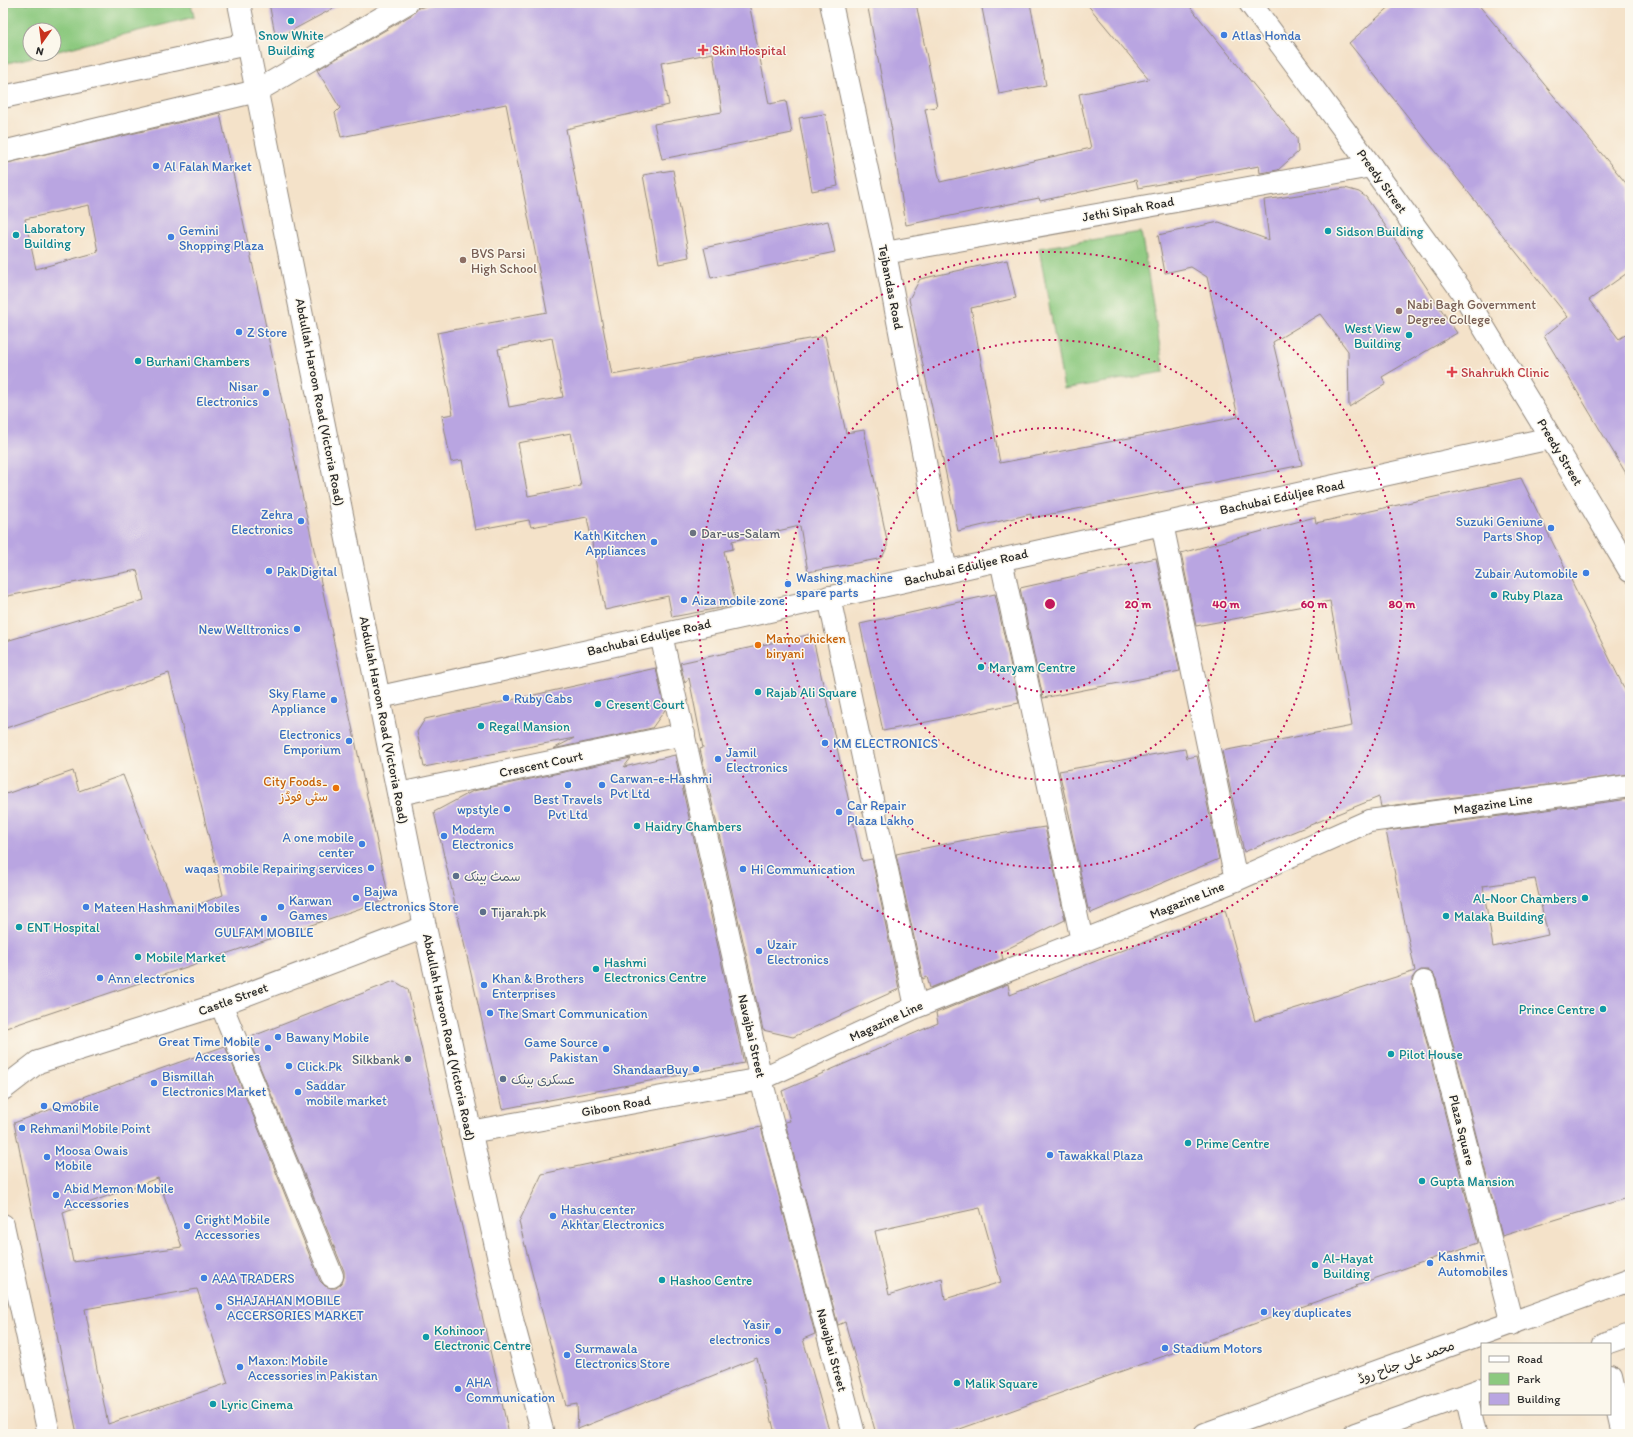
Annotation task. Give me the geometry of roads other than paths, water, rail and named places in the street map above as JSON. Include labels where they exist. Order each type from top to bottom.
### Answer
[{"type":"main road","name":"Abdullah Haroon Road (Victoria Road)","points":[[239,3],[380,697],[425,927],[513,1323],[542,1434]]},
{"type":"main road","points":[[3,152],[257,91],[407,3]]},
{"type":"main road","name":"Tejbandas Road","points":[[831,3],[885,253],[946,572]]},
{"type":"main road","name":"Preedy Street","points":[[1250,3],[1461,290],[1627,558]]},
{"type":"main road","points":[[3,97],[247,44]]},
{"type":"main road","name":"Jethi Sipah Road","points":[[885,253],[1371,166]]},
{"type":"main road","name":"Bachubai Eduljee Road","points":[[380,697],[1552,438]]},
{"type":"main road","points":[[1162,524],[1236,880]]},
{"type":"main road","points":[[1001,560],[1082,941]]},
{"type":"main road","points":[[829,598],[916,1007]]},
{"type":"main road","name":"Navajbai Street","points":[[661,635],[761,1079],[854,1434]]},
{"type":"main road","name":"Crescent Court","points":[[398,794],[684,734]]},
{"type":"main road","name":"Magazine Line","points":[[761,1079],[916,1007],[1236,880],[1369,821],[1630,786]]},
{"type":"main road","name":"Castle Street","points":[[3,1068],[38,1062],[222,1004],[425,927]]},
{"type":"main road","name":"Plaza Square","points":[[1424,982],[1512,1324]]},
{"type":"main road","points":[[222,1004],[332,1276]]},
{"type":"main road","name":"Castle Street","points":[[3,1089],[38,1062]]},
{"type":"main road","name":"Giboon Road","points":[[470,1132],[761,1079]]},
{"type":"main road","points":[[3,1225],[49,1434]]},
{"type":"main road","name":"محمد علی جناح روڈ","points":[[1205,1434],[1630,1280]]},
{"type":"main road","points":[[1607,1343],[1630,1335]]},
{"type":"main road","points":[[1611,1381],[1623,1434]]},
{"type":"main road","points":[[1355,1434],[1474,1392],[1475,1434]]},
{"type":"place","name":"Snow White Building","points":[[291,21]]},
{"type":"place","name":"Atlas Honda","points":[[1224,35]]},
{"type":"place","name":"Skin Hospital","points":[[703,50]]},
{"type":"place","name":"Al Falah Market","points":[[156,166]]},
{"type":"place","name":"Sidson Building","points":[[1328,231]]},
{"type":"place","name":"Laboratory Building","points":[[16,235]]},
{"type":"place","name":"Gemini Shopping Plaza","points":[[171,237]]},
{"type":"place","name":"BVS Parsi High School","points":[[463,260]]},
{"type":"place","name":"Nabi Bagh Government Degree College","points":[[1399,311]]},
{"type":"place","name":"Z Store","points":[[239,332]]},
{"type":"place","name":"West View Building","points":[[1409,335]]},
{"type":"place","name":"Burhani Chambers","points":[[138,361]]},
{"type":"place","name":"Shahrukh Clinic","points":[[1452,372]]},
{"type":"place","name":"Nisar Electronics","points":[[266,393]]},
{"type":"place","name":"Zehra Electronics","points":[[301,521]]},
{"type":"place","name":"Suzuki Geniune Parts Shop","points":[[1551,528]]},
{"type":"place","name":"Dar-us-Salam","points":[[693,533]]},
{"type":"place","name":"Kath Kitchen Appliances","points":[[654,542]]},
{"type":"place","name":"Pak Digital","points":[[269,571]]},
{"type":"place","name":"Zubair Automobile","points":[[1586,573]]},
{"type":"place","name":"Washing machine spare parts","points":[[788,584]]},
{"type":"place","name":"Ruby Plaza","points":[[1494,595]]},
{"type":"place","name":"Aiza mobile zone","points":[[684,600]]},
{"type":"place","name":"New Welltronics","points":[[297,629]]},
{"type":"place","name":"Mamo chicken biryani","points":[[758,645]]},
{"type":"place","name":"Maryam Centre","points":[[981,667]]},
{"type":"place","name":"Rajab Ali Square","points":[[758,692]]},
{"type":"place","name":"Ruby Cabs","points":[[506,698]]},
{"type":"place","name":"Sky Flame Appliance","points":[[334,700]]},
{"type":"place","name":"Cresent Court","points":[[598,704]]},
{"type":"place","name":"Regal Mansion","points":[[481,726]]},
{"type":"place","name":"Electronics Emporium","points":[[349,741]]},
{"type":"place","name":"KM ELECTRONICS","points":[[825,743]]},
{"type":"place","name":"Jamil Electronics","points":[[718,759]]},
{"type":"place","name":"Best Travels Pvt Ltd","points":[[568,785]]},
{"type":"place","name":"Carwan-e-Hashmi Pvt Ltd","points":[[602,785]]},
{"type":"place","name":"City Foods۔ سٹی فوڈز","points":[[336,788]]},
{"type":"place","name":"wpstyle","points":[[507,809]]},
{"type":"place","name":"Car Repair Plaza Lakho","points":[[839,812]]},
{"type":"place","name":"Haidry Chambers","points":[[637,826]]},
{"type":"place","name":"Modern Electronics","points":[[444,836]]},
{"type":"place","name":"A one mobile center","points":[[362,844]]},
{"type":"place","name":"waqas mobile Repairing services","points":[[371,868]]},
{"type":"place","name":"Hi Communication","points":[[743,869]]},
{"type":"place","name":"سمٹ بینک","points":[[456,876]]},
{"type":"place","name":"Bajwa Electronics Store","points":[[356,898]]},
{"type":"place","name":"Al-Noor Chambers","points":[[1585,898]]},
{"type":"place","name":"Mateen Hashmani Mobiles","points":[[86,907]]},
{"type":"place","name":"Karwan Games","points":[[281,907]]},
{"type":"place","name":"Tijarah.pk","points":[[483,912]]},
{"type":"place","name":"Malaka Building","points":[[1446,916]]},
{"type":"place","name":"GULFAM MOBILE","points":[[264,918]]},
{"type":"place","name":"ENT Hospital","points":[[19,927]]},
{"type":"place","name":"Uzair Electronics","points":[[759,951]]},
{"type":"place","name":"Mobile Market","points":[[138,957]]},
{"type":"place","name":"Hashmi Electronics Centre","points":[[596,969]]},
{"type":"place","name":"Ann electronics","points":[[100,978]]},
{"type":"place","name":"Khan & Brothers Enterprises","points":[[484,985]]},
{"type":"place","name":"Prince Centre","points":[[1603,1009]]},
{"type":"place","name":"The Smart Communication","points":[[490,1013]]},
{"type":"place","name":"Bawany Mobile","points":[[278,1037]]},
{"type":"place","name":"Great Time Mobile Accessories","points":[[268,1048]]},
{"type":"place","name":"Game Source Pakistan","points":[[606,1049]]},
{"type":"place","name":"Pilot House","points":[[1391,1054]]},
{"type":"place","name":"Silkbank","points":[[408,1059]]},
{"type":"place","name":"Click.Pk","points":[[289,1066]]},
{"type":"place","name":"ShandaarBuy","points":[[696,1069]]},
{"type":"place","name":"عسکری بینک","points":[[503,1079]]},
{"type":"place","name":"Bismillah Electronics Market","points":[[154,1083]]},
{"type":"place","name":"Saddar mobile market","points":[[298,1092]]},
{"type":"place","name":"Qmobile","points":[[44,1106]]},
{"type":"place","name":"Rehmani Mobile Point","points":[[22,1128]]},
{"type":"place","name":"Prime Centre","points":[[1188,1143]]},
{"type":"place","name":"Tawakkal Plaza","points":[[1050,1155]]},
{"type":"place","name":"Moosa Owais Mobile","points":[[47,1157]]},
{"type":"place","name":"Gupta Mansion","points":[[1422,1181]]},
{"type":"place","name":"Abid Memon Mobile Accessories","points":[[56,1195]]},
{"type":"place","name":"Hashu center Akhtar Electronics","points":[[553,1216]]},
{"type":"place","name":"Cright Mobile Accessories","points":[[187,1226]]},
{"type":"place","name":"Kashmir Automobiles","points":[[1430,1263]]},
{"type":"place","name":"Al-Hayat Building","points":[[1315,1265]]},
{"type":"place","name":"AAA TRADERS","points":[[204,1278]]},
{"type":"place","name":"Hashoo Centre","points":[[662,1280]]},
{"type":"place","name":"SHAJAHAN MOBILE ACCERSORIES MARKET","points":[[219,1307]]},
{"type":"place","name":"key duplicates","points":[[1264,1312]]},
{"type":"place","name":"Yasir electronics","points":[[778,1331]]},
{"type":"place","name":"Kohinoor Electronic Centre","points":[[426,1337]]},
{"type":"place","name":"Stadium Motors","points":[[1165,1348]]},
{"type":"place","name":"Surmawala Electronics Store","points":[[567,1355]]},
{"type":"place","name":"Maxon: Mobile Accessories in Pakistan","points":[[240,1367]]},
{"type":"place","name":"Malik Square","points":[[957,1383]]},
{"type":"place","name":"AHA Communication","points":[[458,1389]]},
{"type":"place","name":"Lyric Cinema","points":[[213,1404]]}]
